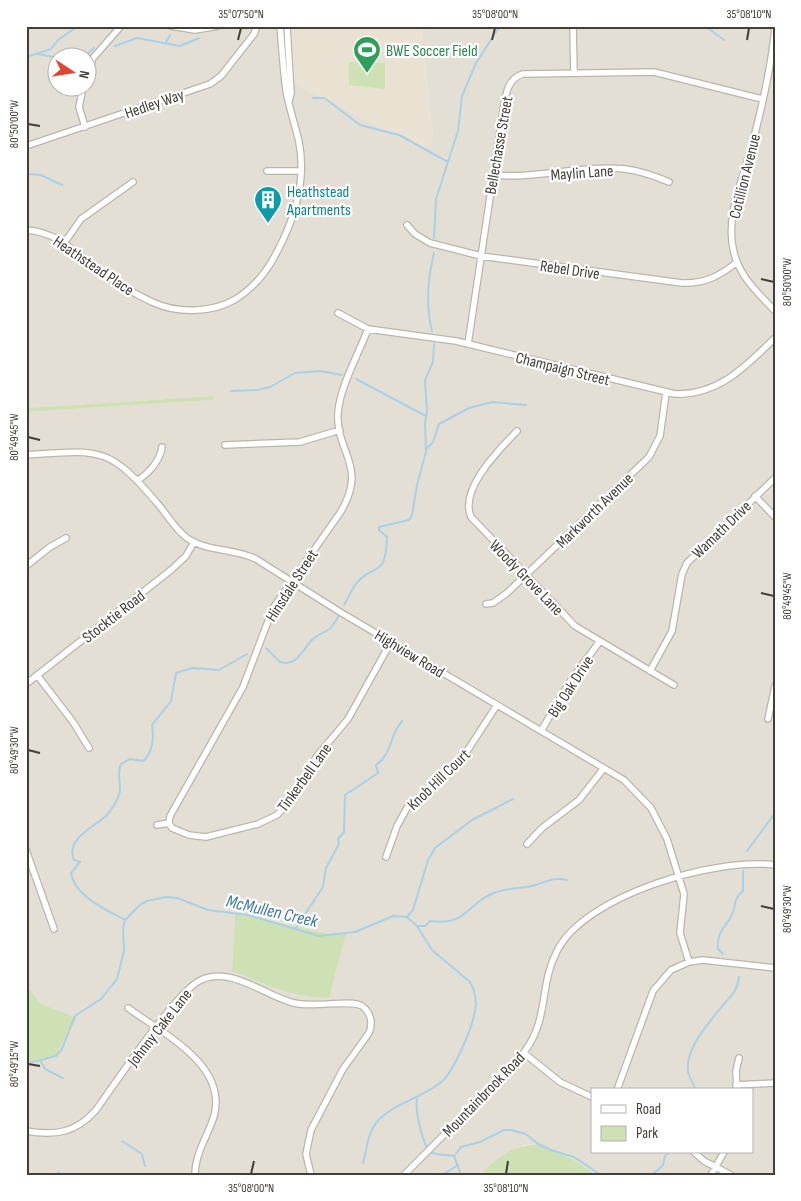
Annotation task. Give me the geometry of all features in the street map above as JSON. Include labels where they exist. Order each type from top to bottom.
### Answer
[{"type":"street","points":[[98,52],[121,26]]},
{"type":"street","points":[[171,26],[196,30],[218,26]]},
{"type":"street","name":"Hedley Way","points":[[26,146],[216,81],[254,34],[257,26]]},
{"type":"street","name":"Heathstead Place","points":[[26,230],[48,234],[65,242],[109,278],[155,304],[183,310],[215,308],[245,293],[268,270],[292,217],[298,196],[301,171],[299,143],[289,101],[280,26]]},
{"type":"street","name":"Heathstead Place","points":[[287,26],[291,93],[289,101]]},
{"type":"street","points":[[573,26],[574,73]]},
{"type":"street","name":"Cotillion Avenue","points":[[775,28],[762,99],[732,219],[731,242],[737,262],[752,287],[775,311]]},
{"type":"street","name":"Bellechasse Street","points":[[468,344],[502,117],[511,81],[522,74],[659,72],[724,91],[762,99]]},
{"type":"street","points":[[81,98],[79,107],[86,126]]},
{"type":"street","name":"Maylin Lane","points":[[493,175],[518,176],[617,169],[639,172],[669,182]]},
{"type":"street","points":[[267,171],[301,171]]},
{"type":"street","points":[[65,242],[81,219],[133,182]]},
{"type":"street","name":"Rebel Drive","points":[[407,225],[415,234],[430,244],[481,256],[687,284],[712,279],[737,262]]},
{"type":"street","name":"Champaign Street","points":[[338,313],[368,329],[433,337],[468,344],[666,393],[694,393],[720,385],[740,371],[775,338]]},
{"type":"street","name":"Hinsdale Street","points":[[169,823],[170,816],[243,687],[266,622],[290,580],[340,513],[349,496],[352,469],[340,430],[339,403],[368,329]]},
{"type":"street","name":"Markworth Avenue","points":[[486,604],[498,600],[525,576],[649,457],[660,436],[666,393]]},
{"type":"street","points":[[225,446],[300,442],[340,430]]},
{"type":"street","name":"Woody Grove Lane","points":[[517,431],[483,470],[468,500],[473,520],[565,617],[600,641],[674,685]]},
{"type":"street","points":[[138,480],[160,457],[162,447]]},
{"type":"street","name":"Highview Road","points":[[26,455],[81,451],[98,454],[117,461],[138,480],[174,525],[194,542],[207,547],[246,554],[604,768],[633,788],[651,808],[665,832],[684,898],[680,933],[689,962]]},
{"type":"street","name":"Wamath Drive","points":[[650,671],[672,631],[682,574],[687,563],[775,478]]},
{"type":"street","points":[[755,496],[775,517]]},
{"type":"street","points":[[26,566],[50,547],[66,538]]},
{"type":"street","name":"Stocktie Road","points":[[26,684],[171,570],[186,556],[194,542]]},
{"type":"street","name":"Big Oak Drive","points":[[541,731],[571,680],[600,641]]},
{"type":"street","name":"Tinkerbell Lane","points":[[169,823],[172,828],[189,835],[206,837],[258,824],[277,815],[289,803],[317,756],[348,719],[391,642]]},
{"type":"street","points":[[37,675],[73,722],[89,748]]},
{"type":"street","points":[[768,719],[775,686]]},
{"type":"street","name":"Knob Hill Court","points":[[386,857],[397,826],[407,808],[460,762],[497,705]]},
{"type":"street","points":[[528,844],[542,828],[579,800],[604,768]]},
{"type":"street","points":[[157,825],[169,823]]},
{"type":"street","points":[[26,850],[54,930]]},
{"type":"street","name":"Mountainbrook Road","points":[[406,1174],[422,1155],[524,1053],[538,1028],[552,962],[569,933],[591,914],[648,887],[679,877],[740,864],[775,865]]},
{"type":"street","points":[[618,1088],[653,991],[671,970],[689,962],[708,960],[775,968]]},
{"type":"street","name":"Johnny Cake Lane","points":[[26,1131],[55,1134],[69,1131],[82,1124],[96,1110],[188,987],[210,977],[234,979],[282,999],[301,1004],[328,1006],[354,1003],[364,1008],[369,1014],[370,1031],[343,1069],[309,1135],[306,1154],[311,1175]]},
{"type":"street","points":[[128,1008],[201,1064],[214,1087],[215,1110],[197,1160],[195,1175]]},
{"type":"street","points":[[524,1053],[560,1082],[591,1097]]},
{"type":"street","points":[[739,1058],[736,1071],[737,1088],[775,1082]]},
{"type":"street","points":[[697,1154],[715,1167],[731,1175]]},
{"type":"street","points":[[711,1175],[723,1154]]},
{"type":"shaded area","points":[[26,26],[276,26],[280,76],[425,151],[433,137],[421,26],[775,26],[775,1175],[596,1175],[576,1161],[542,1144],[523,1145],[484,1171],[487,1175],[26,1175],[26,1063],[55,1056],[41,1004],[26,984],[26,412],[212,400],[213,396],[26,408]],"holes":[[[235,913],[334,935],[346,933],[232,971]]]},
{"type":"shaded area","points":[[291,26],[421,26],[433,137],[425,151],[295,84]]},
{"type":"green space","name":"BWE Soccer Field","points":[[349,62],[385,63],[385,89],[349,85]]},
{"type":"green space","points":[[213,396],[213,400],[26,412],[26,408]]},
{"type":"green space","points":[[235,913],[334,935],[346,933],[329,998],[292,993],[232,971]]},
{"type":"green space","points":[[26,984],[41,1004],[77,1018],[55,1056],[26,1063]]},
{"type":"green space","points":[[542,1144],[576,1161],[596,1175],[487,1175],[483,1171],[510,1151],[524,1146]]},
{"type":"waterway","points":[[26,57],[51,49],[58,40],[78,26]]},
{"type":"waterway","points":[[434,238],[436,199],[458,131],[462,96],[476,63],[500,26]]},
{"type":"waterway","points":[[705,26],[724,40]]},
{"type":"waterway","points":[[165,44],[170,35]]},
{"type":"waterway","points":[[115,46],[137,38],[180,46],[199,38]]},
{"type":"waterway","points":[[38,54],[48,56]]},
{"type":"waterway","points":[[313,98],[324,98],[360,125],[399,135],[448,162]]},
{"type":"waterway","points":[[26,174],[41,175],[62,185]]},
{"type":"waterway","points":[[432,331],[428,292],[434,253]]},
{"type":"waterway","points":[[344,605],[362,577],[378,568],[384,559],[387,537],[379,530],[379,527],[409,520],[412,515],[417,485],[426,452],[425,423],[427,412],[425,380],[433,362],[434,344]]},
{"type":"waterway","points":[[231,391],[258,390],[270,387],[295,373],[320,371],[342,375]]},
{"type":"waterway","points":[[356,379],[426,416]]},
{"type":"waterway","points":[[426,449],[433,442],[439,424],[469,408],[492,402],[526,405]]},
{"type":"waterway","points":[[266,648],[280,662],[291,662],[299,656],[313,639],[328,630],[338,617]]},
{"type":"waterway","points":[[125,920],[101,907],[78,889],[71,873],[80,862],[74,860],[72,853],[74,846],[82,834],[111,810],[120,791],[119,773],[121,764],[130,759],[143,761],[149,754],[153,740],[152,725],[171,701],[176,673],[192,668],[219,670],[247,654]]},
{"type":"waterway","points":[[296,928],[323,887],[326,868],[339,844],[338,839],[344,832],[345,795],[378,773],[376,765],[388,750],[394,733],[402,721]]},
{"type":"waterway","points":[[407,917],[413,910],[428,860],[435,848],[472,820],[513,799]]},
{"type":"waterway","points":[[747,851],[775,813]]},
{"type":"waterway","points":[[723,954],[718,949],[719,937],[731,917],[736,899],[743,891],[743,871]]},
{"type":"waterway","points":[[417,926],[425,926],[430,921],[443,922],[453,920],[466,913],[485,897],[499,891],[531,886],[555,879],[567,880]]},
{"type":"waterway","name":"McMullen Creek","points":[[26,1064],[56,1056],[62,1049],[75,1016],[101,999],[117,979],[124,951],[123,928],[125,920],[141,904],[147,901],[166,897],[177,898],[208,910],[248,915],[319,936],[355,932],[393,916],[407,917],[417,926],[432,950],[470,982],[476,999],[475,1012],[463,1046],[446,1077],[432,1088],[389,1111],[376,1123],[371,1132],[363,1163]]},
{"type":"waterway","points":[[695,1088],[689,1075],[688,1067],[692,1049],[702,1031],[734,991],[739,977]]},
{"type":"waterway","points":[[41,1062],[45,1069],[63,1078]]},
{"type":"waterway","name":"McMullen Creek","points":[[417,1099],[420,1127],[428,1148],[436,1154],[454,1156]]},
{"type":"waterway","name":"McMullen Creek","points":[[454,1156],[461,1147],[480,1142],[504,1130],[511,1130],[526,1134],[538,1144],[551,1150],[574,1157],[601,1175]]},
{"type":"waterway","points":[[122,1141],[142,1154],[145,1166]]},
{"type":"waterway","points":[[652,1175],[663,1165],[665,1156],[668,1154]]},
{"type":"waterway","points":[[454,1156],[461,1175]]},
{"type":"waterway","points":[[442,1175],[458,1165]]},
{"type":"waterway","points":[[55,1175],[59,1172]]},
{"type":"place","name":"BWE Soccer Field","points":[[367,74]]},
{"type":"place","name":"Heathstead Apartments","points":[[268,224]]}]
